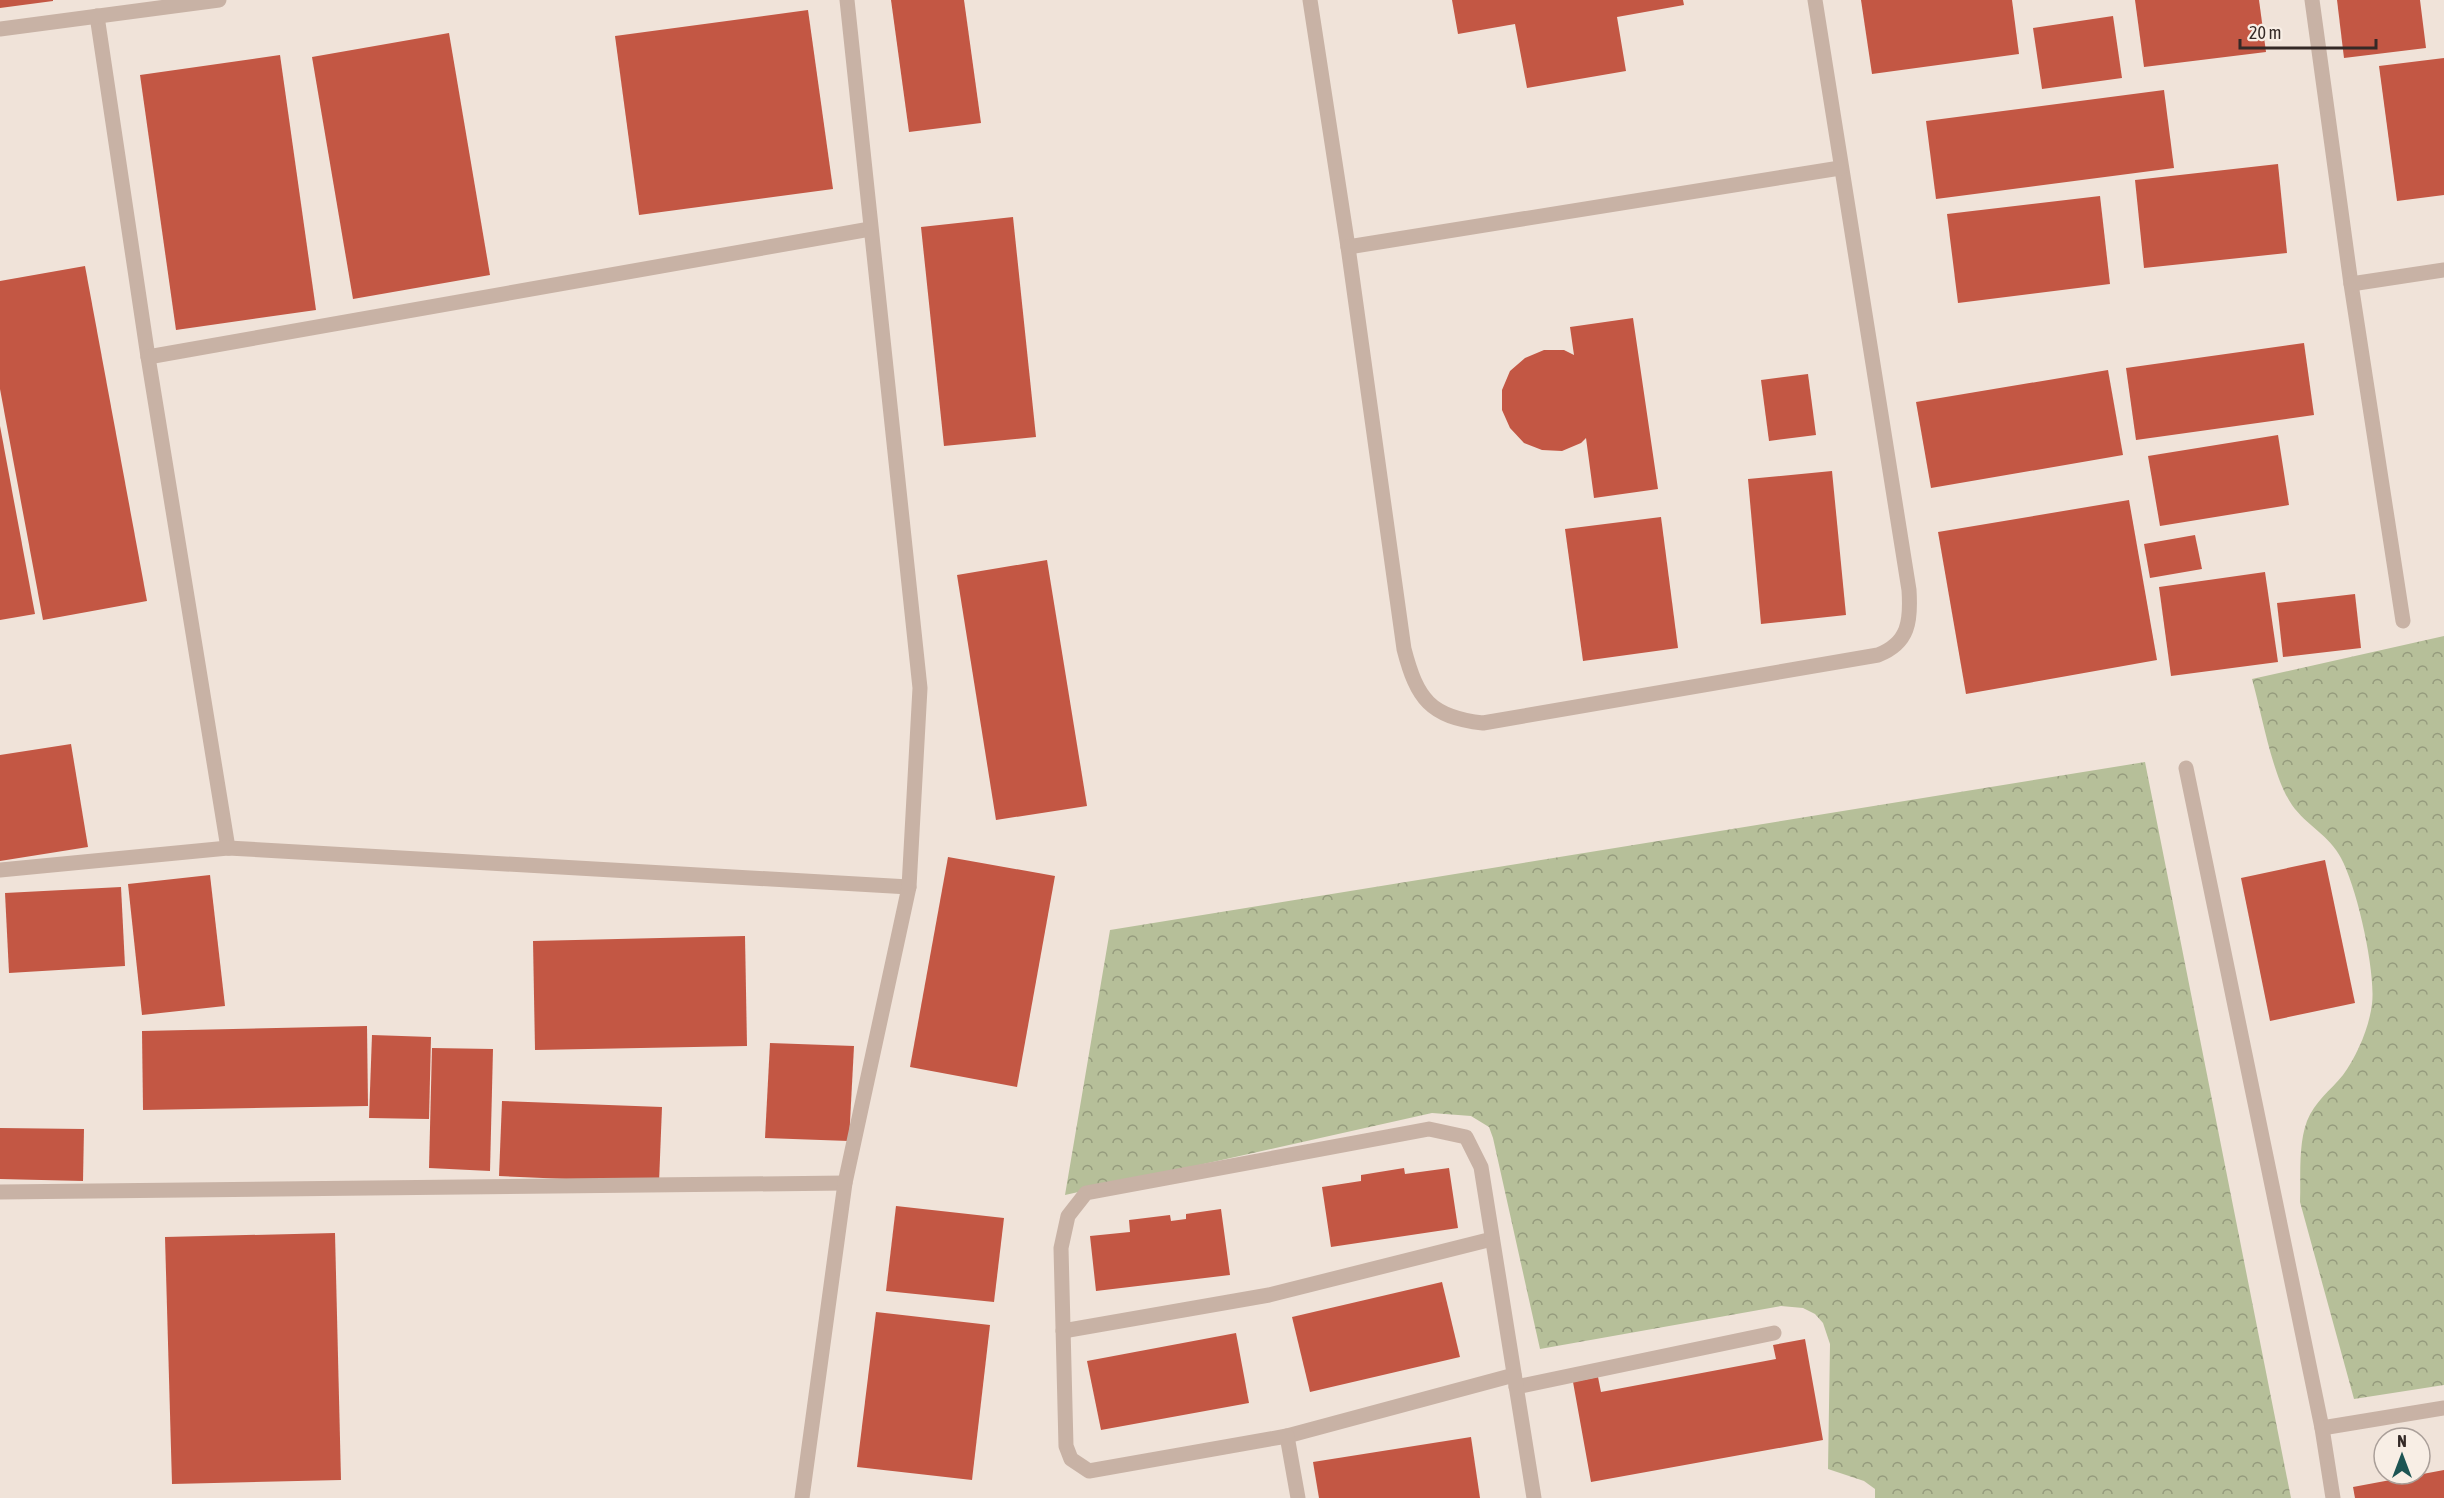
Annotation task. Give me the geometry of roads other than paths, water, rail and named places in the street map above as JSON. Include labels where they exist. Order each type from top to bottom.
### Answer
[{"type":"street","points":[[0,29],[219,0]]},
{"type":"street","points":[[802,1498],[845,1183],[909,887],[920,688],[847,0]]},
{"type":"street","points":[[1310,0],[1348,247],[1402,637],[1413,682],[1427,703],[1455,720],[1483,723],[1878,655],[1891,650],[1904,639],[1910,590],[1840,168],[1815,0]]},
{"type":"street","points":[[2313,0],[2350,284],[2403,621]]},
{"type":"street","points":[[97,16],[148,357],[228,848]]},
{"type":"street","points":[[1348,247],[1840,168]]},
{"type":"street","points":[[148,357],[870,229]]},
{"type":"street","points":[[2350,284],[2444,270]]},
{"type":"street","points":[[2186,768],[2322,1428],[2333,1498]]},
{"type":"street","points":[[0,870],[228,848],[909,887]]},
{"type":"street","points":[[1534,1498],[1515,1381],[1492,1239],[1481,1167],[1466,1137],[1429,1129],[1086,1192],[1068,1216],[1061,1248],[1066,1446],[1071,1459],[1089,1471],[1287,1436],[1515,1381],[1774,1334]]},
{"type":"street","points":[[0,1192],[845,1183]]},
{"type":"street","points":[[1063,1331],[1269,1295],[1492,1239]]},
{"type":"street","points":[[2322,1428],[2444,1408]]},
{"type":"street","points":[[1287,1436],[1298,1498]]}]
